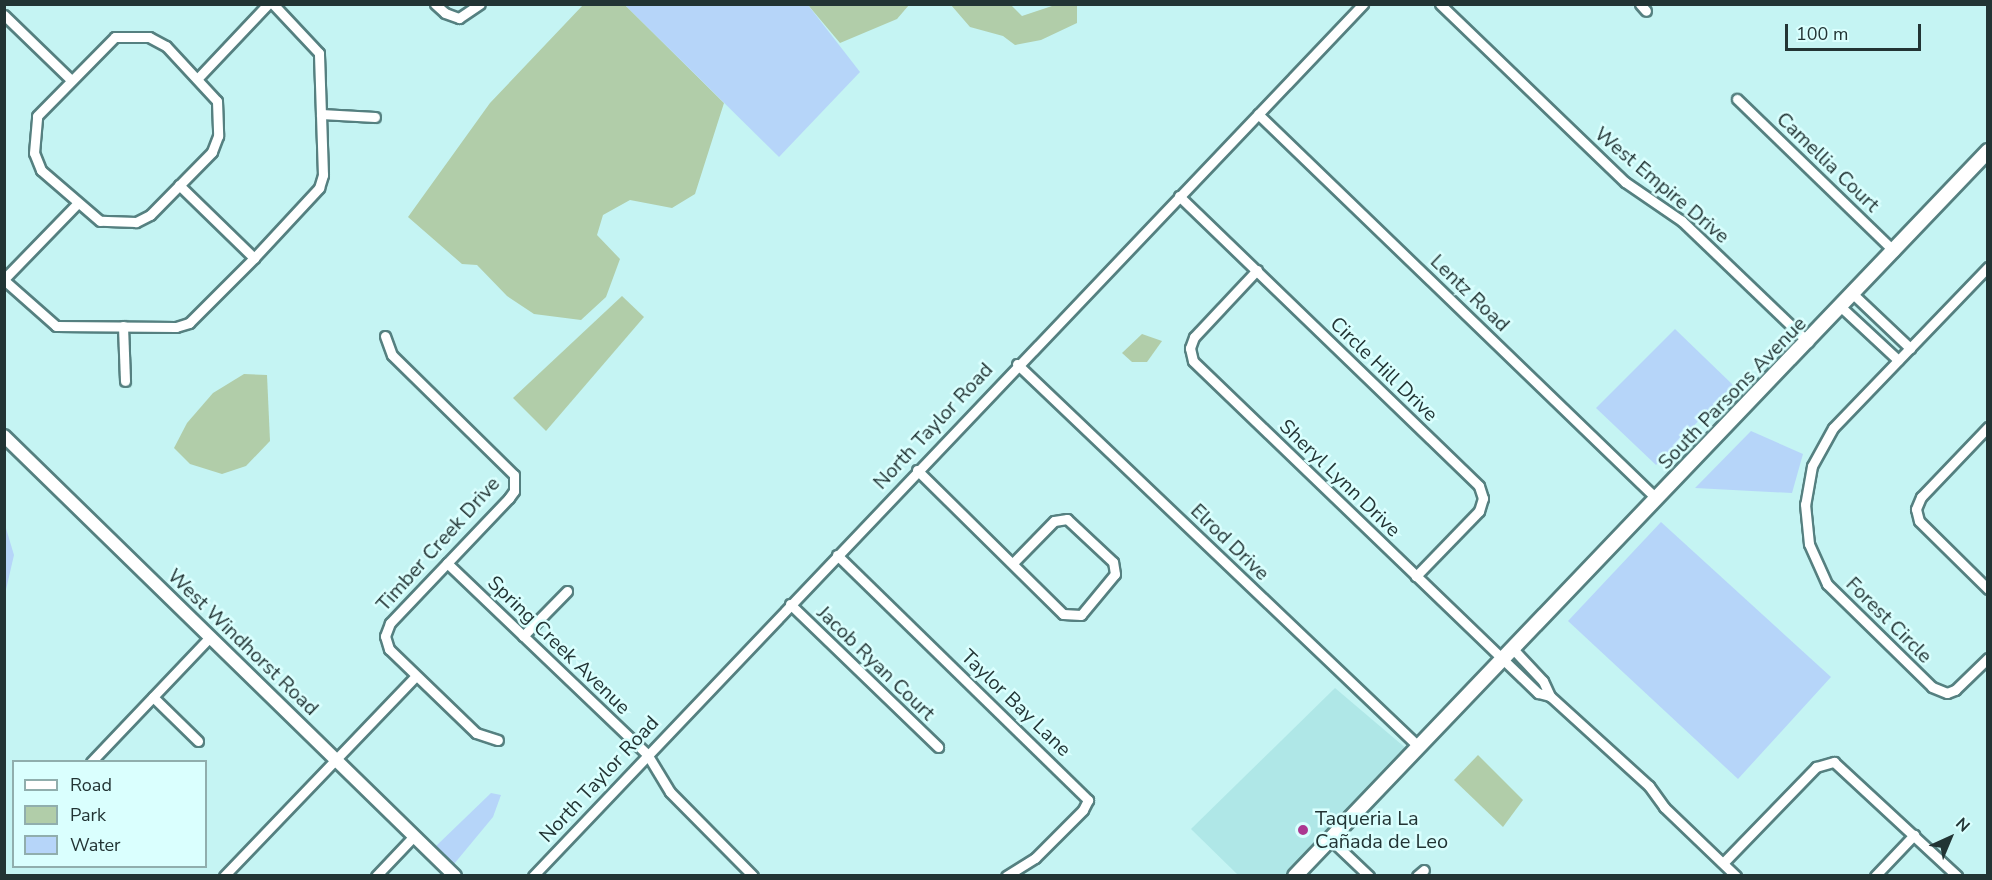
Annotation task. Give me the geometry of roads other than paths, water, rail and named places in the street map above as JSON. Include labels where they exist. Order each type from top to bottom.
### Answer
[{"type":"main road","name":"South Parsons Avenue","points":[[1295,876],[1808,342],[1988,151]]},
{"type":"street","points":[[76,204],[4,279],[56,326],[176,327],[189,323],[254,258],[319,188],[322,175],[319,53],[271,4],[198,78]]},
{"type":"street","points":[[435,4],[459,18],[480,4]]},
{"type":"street","name":"North Taylor Road","points":[[533,876],[916,470],[1363,4]]},
{"type":"street","name":"West Empire Drive","points":[[1440,4],[1625,182],[1682,221],[1808,342]]},
{"type":"street","points":[[4,15],[70,79]]},
{"type":"street","points":[[115,37],[150,37],[166,45],[198,78],[217,100],[218,136],[212,152],[150,215],[136,222],[100,221],[76,204],[41,170],[34,153],[37,116],[70,79],[115,37]]},
{"type":"street","name":"Camellia Court","points":[[1737,99],[1894,251]]},
{"type":"street","points":[[321,114],[375,117]]},
{"type":"street","name":"Lentz Road","points":[[1258,114],[1657,499]]},
{"type":"street","points":[[179,185],[254,258]]},
{"type":"street","name":"Circle Hill Drive","points":[[1179,196],[1483,491],[1479,511],[1416,576]]},
{"type":"street","name":"Forest Circle","points":[[1988,267],[1833,428],[1821,447],[1804,504],[1809,544],[1815,564],[1842,602],[1932,687],[1947,693],[1954,690],[1988,658]]},
{"type":"street","name":"Sheryl Lynn Drive","points":[[1257,270],[1194,337],[1190,348],[1193,361],[1416,576],[1507,654],[1543,681],[1550,696],[1649,786],[1664,807],[1736,876]]},
{"type":"street","points":[[1853,294],[1910,348]]},
{"type":"street","points":[[1841,307],[1898,360]]},
{"type":"street","points":[[123,326],[125,381]]},
{"type":"street","name":"Timber Creek Drive","points":[[385,336],[392,355],[514,475],[514,491],[509,498],[386,629],[389,649],[416,676],[476,733],[498,740]]},
{"type":"street","name":"Elrod Drive","points":[[1017,364],[1418,746]]},
{"type":"street","points":[[1988,427],[1921,497],[1916,509],[1919,521],[1988,589]]},
{"type":"street","name":"West Windhorst Road","points":[[4,436],[455,876]]},
{"type":"street","points":[[916,470],[1069,617],[1081,615],[1115,574],[1113,562],[1067,519],[1054,521],[1013,563]]},
{"type":"street","name":"Taylor Bay Lane","points":[[837,555],[1088,800],[1083,810],[1035,858],[1006,876]]},
{"type":"street","name":"Spring Creek Avenue","points":[[447,563],[647,754],[670,792],[753,876]]},
{"type":"street","points":[[523,636],[567,591]]},
{"type":"street","name":"Jacob Ryan Court","points":[[790,604],[938,747]]},
{"type":"street","points":[[92,760],[210,637]]},
{"type":"street","name":"Sheryl Lynn Drive","points":[[1507,654],[1538,693],[1550,696]]},
{"type":"street","points":[[224,876],[416,676]]},
{"type":"street","points":[[153,697],[198,741]]},
{"type":"street","points":[[1723,863],[1816,767],[1827,761],[1840,765],[1957,876]]},
{"type":"street","points":[[376,876],[414,836]]},
{"type":"street","points":[[1875,876],[1914,836]]},
{"type":"street","points":[[1330,839],[1369,876]]},
{"type":"water","points":[[625,5],[808,5],[860,72],[779,157]]},
{"type":"water","points":[[1675,329],[1733,385],[1656,465],[1596,408]]},
{"type":"water","points":[[1751,431],[1803,454],[1792,493],[1695,488]]},
{"type":"water","points":[[1661,522],[1831,677],[1738,779],[1568,621]]},
{"type":"water","points":[[5,525],[14,555],[4,594]]},
{"type":"water","points":[[491,793],[501,795],[493,817],[454,864],[435,847]]},
{"type":"place","name":"Taqueria La Cañada de Leo","points":[[1303,830]]}]
